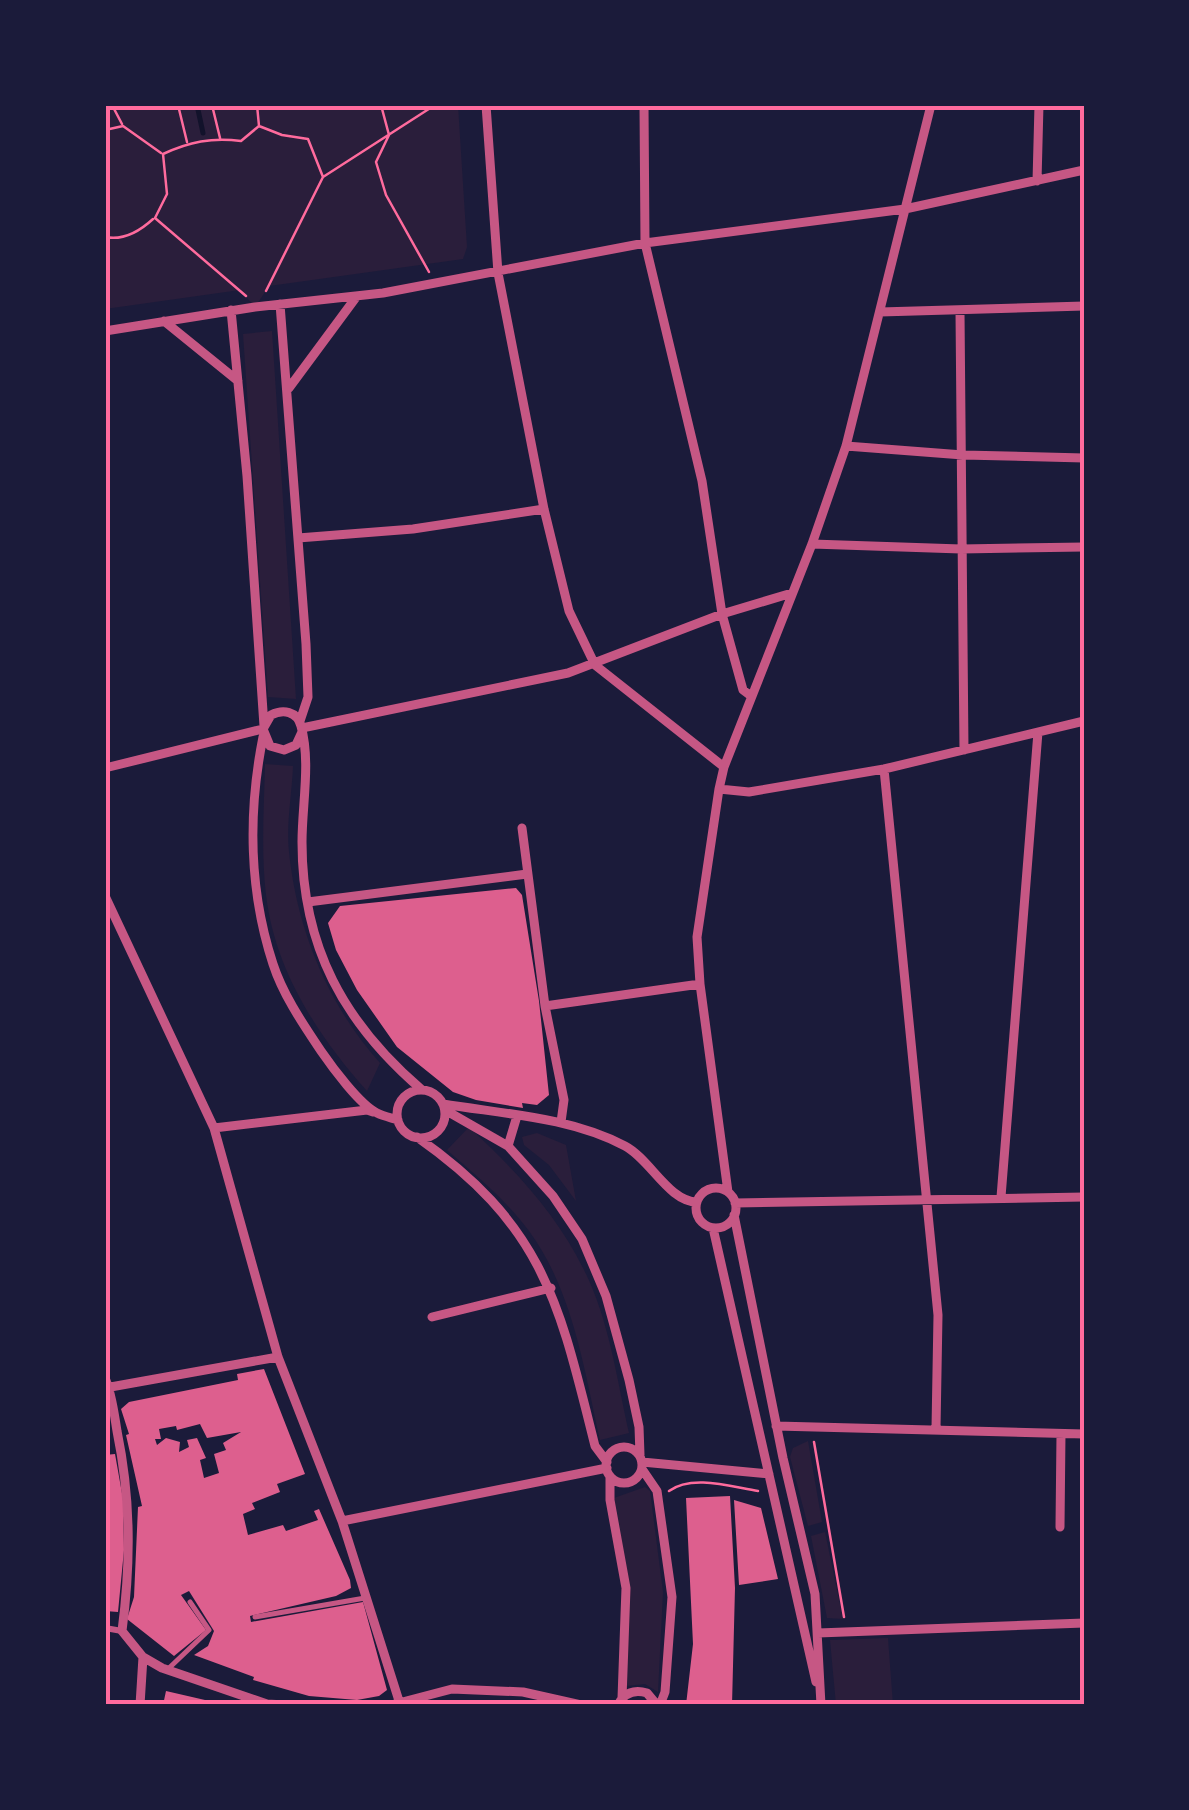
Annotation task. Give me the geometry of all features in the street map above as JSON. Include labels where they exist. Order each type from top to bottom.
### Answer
[{"type":"street","points":[[486,105],[498,273],[544,509],[569,611],[595,665],[724,767]]},
{"type":"street","points":[[644,105],[645,243],[702,481],[722,614],[744,690],[751,696]]},
{"type":"street","points":[[822,1705],[815,1594],[776,1426],[734,1215],[735,1202],[728,1192],[697,938],[724,767],[812,544],[846,446],[931,105]]},
{"type":"street","points":[[1038,181],[1039,105]]},
{"type":"street","points":[[105,331],[230,310],[432,285],[645,243],[905,208],[1084,170]]},
{"type":"street","points":[[289,388],[357,296]]},
{"type":"street","points":[[263,730],[270,746],[284,750],[296,744],[308,697],[289,388],[280,304]]},
{"type":"street","points":[[880,312],[1084,306]]},
{"type":"street","points":[[230,310],[263,730],[253,847],[258,903],[273,966],[288,1000],[333,1068],[373,1112]]},
{"type":"street","points":[[960,312],[964,750]]},
{"type":"street","points":[[164,321],[238,381]]},
{"type":"street","points":[[846,446],[1084,458]]},
{"type":"street","points":[[298,538],[414,529],[544,509]]},
{"type":"street","points":[[812,544],[961,549],[1084,547]]},
{"type":"street","points":[[301,727],[595,665],[722,614],[792,594]]},
{"type":"street","points":[[105,768],[263,730],[276,712],[290,712],[301,727],[304,757],[302,845],[308,902],[316,941],[346,1010],[393,1065],[422,1090],[434,1094],[444,1107],[508,1146],[552,1196],[582,1239],[606,1296],[630,1380],[639,1427],[641,1462],[636,1478],[625,1483],[608,1469],[595,1446],[551,1288],[530,1249],[498,1206],[405,1131],[398,1120],[366,1110],[214,1128]]},
{"type":"street","points":[[719,789],[749,792],[884,770],[1084,722]]},
{"type":"street","points":[[1001,1197],[1038,732]]},
{"type":"street","points":[[884,770],[938,1315],[936,1428]]},
{"type":"street","points":[[522,828],[545,1006],[564,1100],[561,1122]]},
{"type":"street","points":[[308,902],[526,874]]},
{"type":"street","points":[[105,896],[214,1128],[278,1357],[342,1522],[400,1704]]},
{"type":"street","points":[[545,1006],[700,984]]},
{"type":"street","points":[[398,1120],[403,1099],[422,1090]]},
{"type":"street","points":[[444,1107],[561,1122],[627,1147],[688,1202],[698,1202],[710,1190],[728,1192]]},
{"type":"street","points":[[416,1137],[432,1136],[438,1131],[445,1118],[444,1107]]},
{"type":"street","points":[[508,1146],[517,1116]]},
{"type":"street","points":[[735,1202],[1084,1198]]},
{"type":"street","points":[[698,1202],[698,1215],[713,1228],[822,1705]]},
{"type":"street","points":[[713,1228],[726,1226],[734,1215]]},
{"type":"street","points":[[432,1317],[551,1288]]},
{"type":"street","points":[[122,1631],[130,1572],[130,1509],[106,1384],[278,1357]]},
{"type":"street","points":[[776,1426],[1084,1434]]},
{"type":"street","points":[[1060,1527],[1061,1434]]},
{"type":"street","points":[[624,1447],[641,1462],[658,1491],[672,1597],[665,1692],[659,1705],[640,1691],[620,1701],[626,1588],[608,1469],[613,1451],[624,1447]]},
{"type":"street","points":[[767,1462],[783,1458]]},
{"type":"street","points":[[641,1462],[788,1478]]},
{"type":"street","points":[[342,1522],[608,1469]]},
{"type":"street","points":[[818,1633],[1084,1624]]},
{"type":"street","points":[[105,1628],[122,1631],[144,1657],[168,1669],[267,1704],[285,1705]]},
{"type":"street","points":[[140,1705],[144,1657]]},
{"type":"street","points":[[451,1705],[452,1688]]},
{"type":"street","points":[[391,1705],[452,1688],[523,1692],[582,1705]]},
{"type":"lane","points":[[255,1617],[366,1598]]},
{"type":"lane","points":[[168,1669],[209,1630],[190,1602]]},
{"type":"path","points":[[105,237],[138,232],[154,218],[166,194],[162,154],[122,126],[112,105]]},
{"type":"path","points":[[178,105],[187,143]]},
{"type":"path","points":[[212,105],[220,138]]},
{"type":"path","points":[[257,105],[259,126]]},
{"type":"path","points":[[381,105],[389,135],[376,162],[386,194],[427,264],[432,285]]},
{"type":"path","points":[[154,218],[256,307],[324,178],[435,105]]},
{"type":"path","points":[[105,130],[122,126]]},
{"type":"path","points":[[162,154],[187,143],[220,138],[241,141],[259,126]]},
{"type":"path","points":[[259,126],[308,139],[324,178]]},
{"type":"path","points":[[811,1426],[847,1632]]},
{"type":"path","points":[[667,1492],[674,1486],[698,1482],[764,1492]]},
{"type":"shaded area","points":[[105,105],[458,105],[467,247],[463,259],[269,286],[255,307],[240,290],[105,309]]},
{"type":"shaded area","points":[[272,331],[296,699],[268,697],[243,334]]},
{"type":"shaded area","points":[[265,764],[293,766],[288,841],[299,910],[330,991],[380,1063],[367,1091],[316,1025],[279,950],[264,879]]},
{"type":"shaded area","points":[[469,1127],[533,1193],[584,1270],[606,1329],[629,1433],[600,1440],[575,1331],[544,1254],[511,1209],[447,1150]]},
{"type":"shaded area","points":[[537,1133],[566,1145],[576,1201],[549,1165],[524,1145],[522,1137]]},
{"type":"shaded area","points":[[808,1441],[822,1522],[808,1526],[790,1457],[793,1448]]},
{"type":"shaded area","points":[[645,1487],[650,1491],[663,1592],[658,1692],[645,1684],[626,1686],[627,1591],[614,1498]]},
{"type":"shaded area","points":[[825,1532],[843,1619],[827,1618],[811,1536]]},
{"type":"shaded area","points":[[888,1638],[893,1705],[836,1705],[830,1640]]},
{"type":"building","points":[[516,888],[522,895],[539,1001],[549,1095],[537,1105],[522,1103],[523,1108],[453,1092],[397,1047],[357,990],[336,950],[328,923],[340,906]]},
{"type":"building","points":[[264,1369],[305,1474],[277,1484],[280,1492],[252,1503],[255,1509],[243,1514],[248,1535],[283,1525],[286,1531],[318,1520],[314,1511],[319,1509],[351,1588],[336,1596],[250,1616],[251,1622],[363,1602],[387,1690],[379,1696],[357,1700],[309,1696],[253,1680],[254,1677],[194,1655],[208,1646],[214,1631],[189,1591],[181,1595],[206,1630],[174,1656],[127,1619],[134,1597],[138,1507],[142,1506],[121,1409],[129,1402],[238,1380],[237,1374]],"holes":[[[200,1424],[207,1438],[241,1432],[223,1443],[226,1450],[214,1454],[219,1473],[204,1478],[200,1460],[206,1458],[197,1438],[187,1440],[189,1447],[179,1452],[180,1442],[166,1438],[157,1445],[155,1439],[161,1439],[159,1429],[176,1426],[177,1430]]]},
{"type":"building","points":[[115,1454],[123,1499],[124,1550],[118,1612],[105,1611],[105,1455]]},
{"type":"building","points":[[730,1496],[735,1588],[732,1705],[686,1705],[693,1644],[686,1498]]},
{"type":"building","points":[[734,1500],[761,1508],[778,1579],[739,1585]]},
{"type":"building","points":[[166,1691],[218,1703],[163,1705]]},
{"type":"waterway","points":[[197,105],[203,133]]}]
